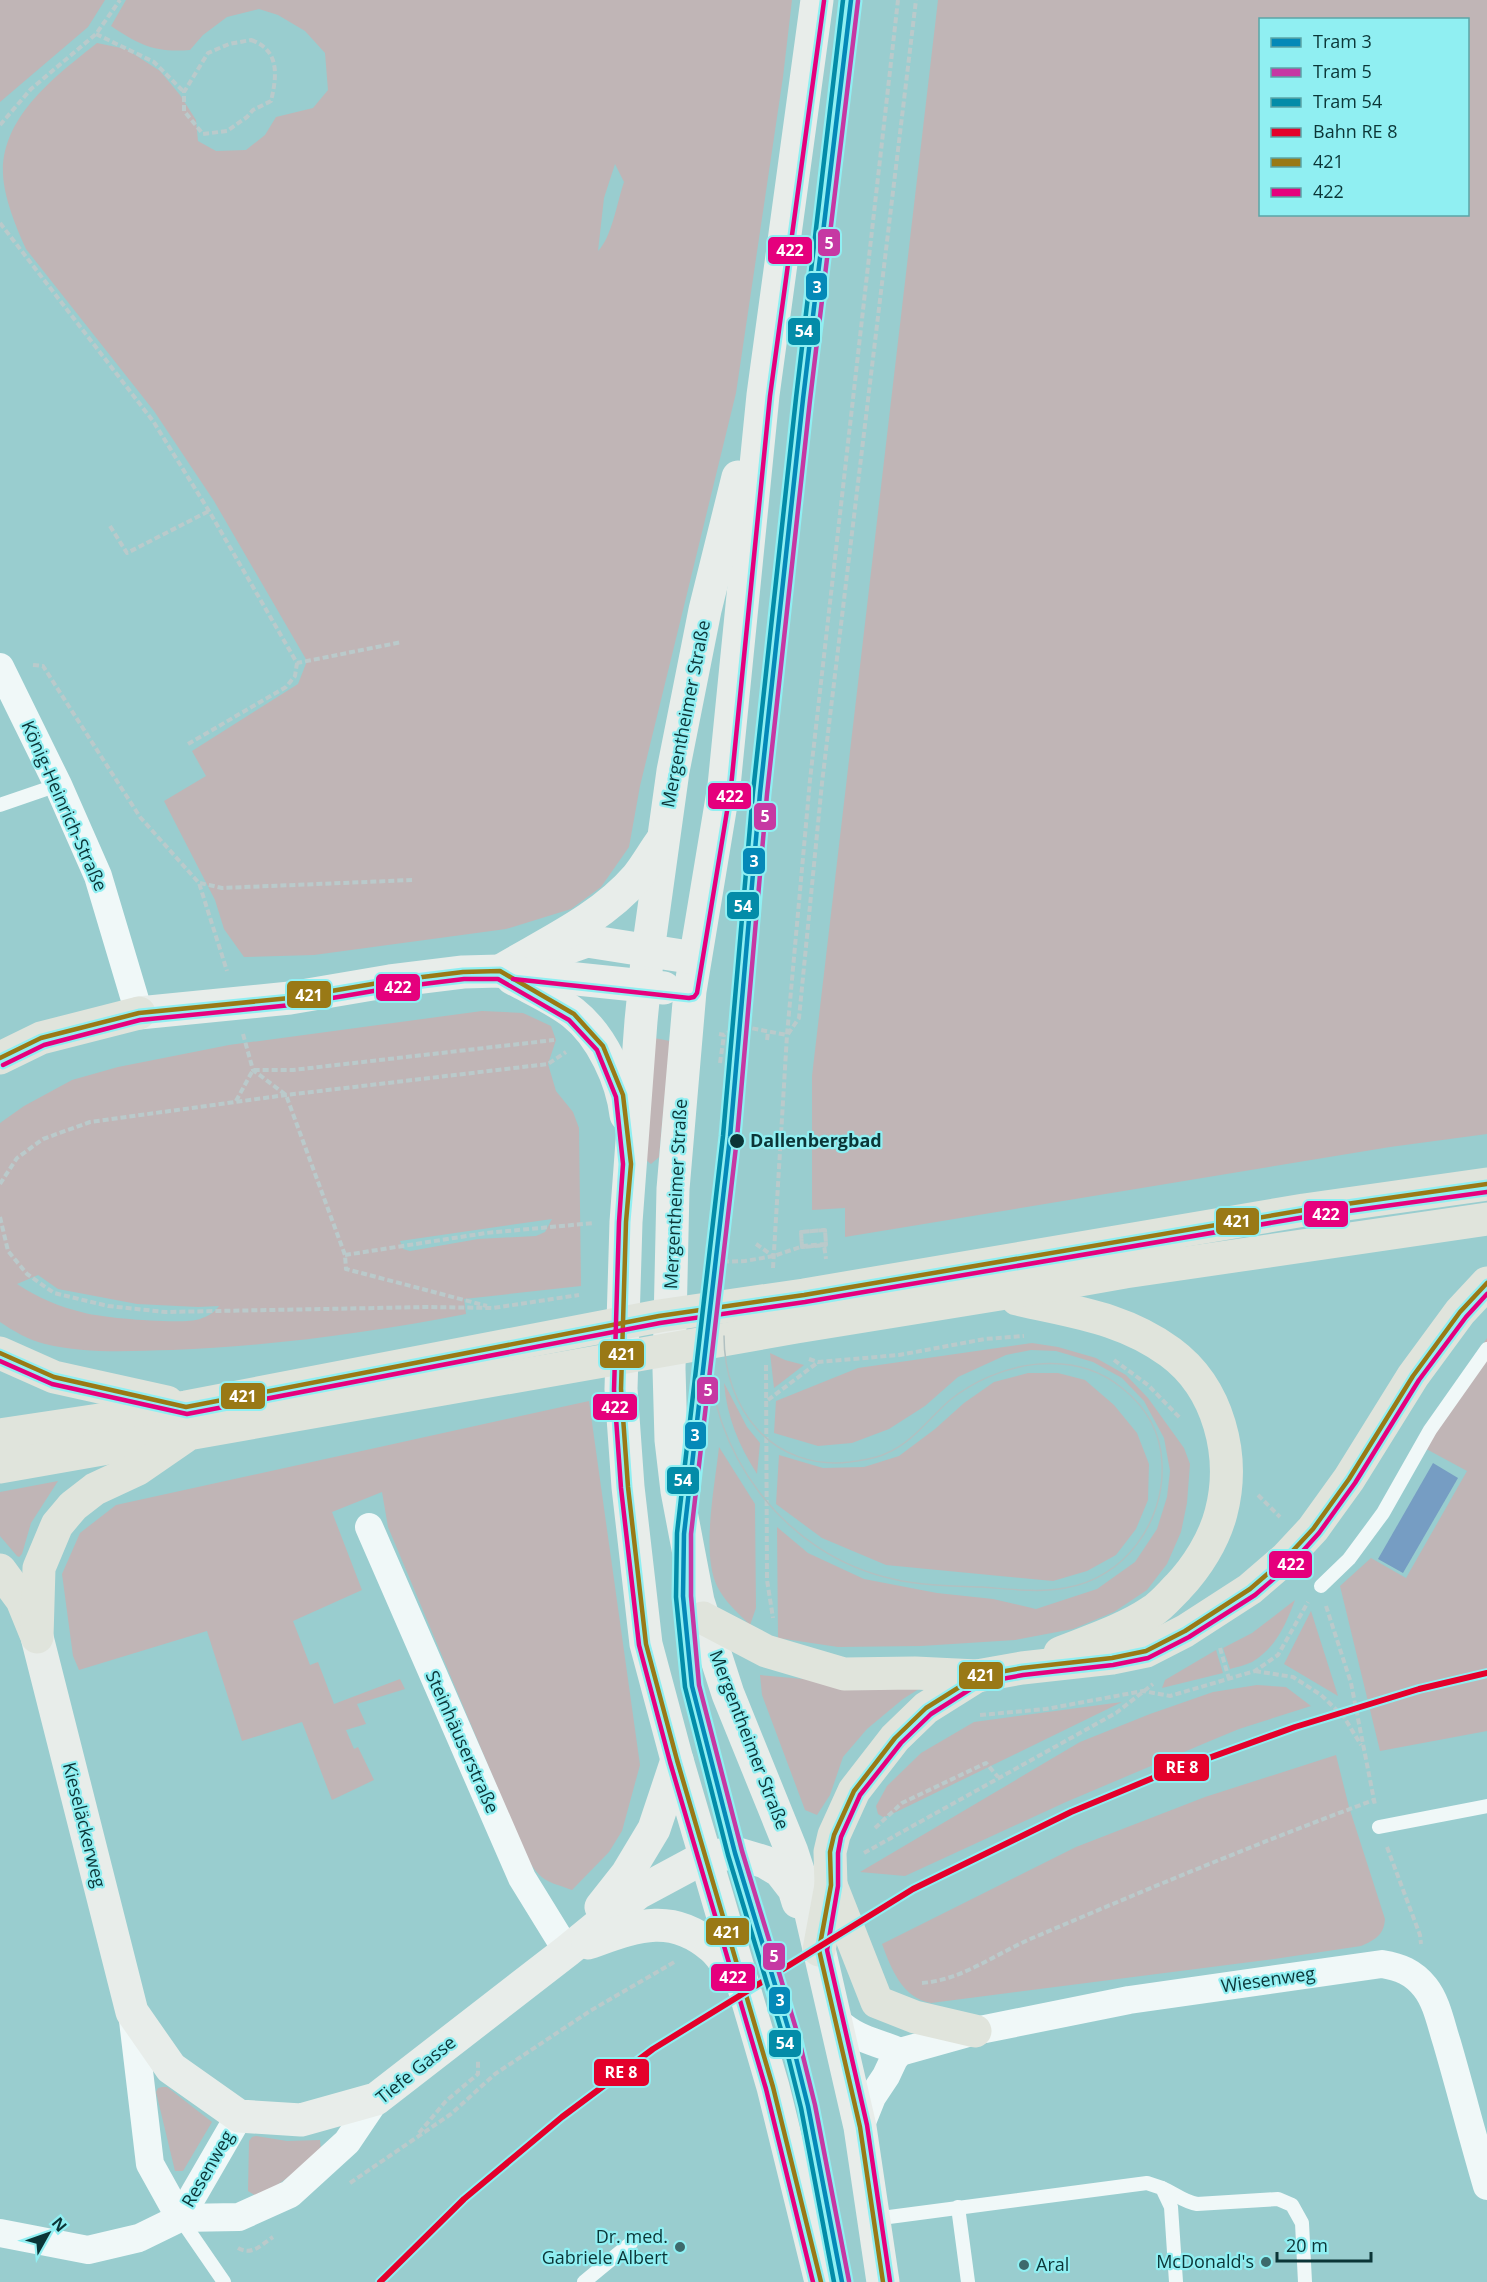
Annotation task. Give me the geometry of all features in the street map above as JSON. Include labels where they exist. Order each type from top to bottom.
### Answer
[{"type":"main road","name":"Mergentheimer Straße","points":[[817,0],[763,395],[724,786],[690,991],[673,1189],[669,1369],[671,1440],[677,1491],[696,1590],[704,1618],[728,1694],[792,1852],[808,1901],[860,2127],[883,2282]]},
{"type":"main road","name":"Mergentheimer Straße","points":[[763,395],[740,472],[705,610],[673,771],[644,985],[627,1222],[621,1389],[627,1487],[646,1644],[677,1760],[773,2087],[821,2282]]},
{"type":"main road","points":[[500,971],[576,926],[608,904],[637,877],[664,838]]},
{"type":"main road","points":[[500,971],[587,941],[695,958]]},
{"type":"main road","points":[[500,971],[574,1014],[603,1046],[623,1095],[631,1164]]},
{"type":"main road","points":[[0,1058],[41,1038],[139,1013],[290,998],[390,981],[463,972],[500,971],[690,991]]},
{"type":"main road","points":[[513,1360],[659,1316],[804,1295],[1304,1210],[1487,1184]]},
{"type":"main road","points":[[0,1467],[189,1419],[513,1360],[796,1327],[1125,1272],[1487,1219]]},
{"type":"main road","points":[[704,1618],[766,1651],[844,1674],[915,1673],[978,1676],[1022,1668],[1112,1658],[1146,1651],[1185,1631],[1250,1590],[1286,1558],[1313,1529],[1349,1479],[1413,1376],[1460,1311],[1487,1283]]},
{"type":"main road","points":[[1000,1294],[1041,1305],[1066,1308],[1120,1324],[1143,1335],[1171,1353],[1198,1381],[1219,1420],[1227,1465],[1221,1513],[1212,1537],[1196,1565],[1173,1592],[1152,1612],[1108,1633],[1022,1668]]},
{"type":"main road","points":[[0,1353],[54,1377],[189,1419]]},
{"type":"main road","points":[[0,1435],[189,1419]]},
{"type":"main road","points":[[37,1637],[39,1568],[57,1525],[73,1506],[95,1489],[138,1469],[189,1419]]},
{"type":"main road","points":[[0,1570],[22,1600],[37,1637]]},
{"type":"main road","name":"Kieseläckerweg","points":[[37,1637],[132,2012],[171,2068],[239,2116]]},
{"type":"main road","points":[[819,1950],[831,1885],[830,1852],[850,1836],[854,1791],[896,1738],[926,1708],[978,1676]]},
{"type":"main road","name":"Tiefe Gasse","points":[[567,1951],[627,1874],[654,1829],[677,1760]]},
{"type":"main road","name":"Mergentheimer Straße","points":[[705,1857],[735,1852],[750,1856],[780,1871],[794,1889],[835,2015]]},
{"type":"main road","name":"Tiefe Gasse","points":[[376,2099],[638,1893],[705,1857]]},
{"type":"main road","points":[[831,1885],[877,2002],[915,2017],[975,2031]]},
{"type":"main road","name":"Tiefe Gasse","points":[[567,1951],[626,1930],[658,1924],[686,1929],[714,1948],[742,1986]]},
{"type":"main road","points":[[239,2116],[301,2120],[376,2099]]},
{"type":"street","name":"König-Heinrich-Straße","points":[[11,666],[58,785],[98,876],[139,1013]]},
{"type":"street","name":"Steinhäuserstraße","points":[[369,1527],[522,1878],[567,1951]]},
{"type":"street","name":"Wiesenweg","points":[[900,2052],[975,2031],[1129,2000],[1382,1964],[1399,1967],[1409,1972],[1427,1989],[1437,2010],[1479,2132],[1487,2186]]},
{"type":"street","name":"Kieseläckerweg","points":[[132,2012],[150,2164],[180,2218]]},
{"type":"street","points":[[835,2015],[851,2034],[900,2052],[872,2097],[860,2127]]},
{"type":"street","name":"Tiefe Gasse","points":[[0,2233],[88,2250],[139,2238],[180,2218],[239,2217],[290,2193],[347,2142],[376,2099]]},
{"type":"street","name":"Resenweg","points":[[180,2218],[239,2116]]},
{"type":"lane","points":[[0,805],[58,785]]},
{"type":"lane","points":[[1321,1586],[1349,1559],[1383,1513],[1430,1430],[1487,1349]]},
{"type":"lane","points":[[1379,1827],[1487,1806]]},
{"type":"lane","points":[[872,2219],[1147,2184],[1177,2194],[1187,2203],[1278,2199],[1292,2205],[1302,2223],[1305,2282]]},
{"type":"lane","points":[[1162,2188],[1171,2207],[1176,2282]]},
{"type":"lane","points":[[958,2207],[968,2282]]},
{"type":"lane","name":"Resenweg","points":[[180,2218],[224,2282]]},
{"type":"lane","points":[[584,2282],[631,2243]]},
{"type":"path","points":[[0,125],[31,89],[96,34],[120,0]]},
{"type":"path","points":[[774,1256],[787,1035],[810,780],[898,0]]},
{"type":"path","points":[[787,1035],[800,1018],[822,783],[916,0]]},
{"type":"path","points":[[96,34],[154,62],[184,92],[184,111],[203,134],[227,132],[247,117],[253,108],[270,100],[276,69],[271,56],[261,44],[251,40],[229,44],[208,54],[184,92]]},
{"type":"path","points":[[0,223],[153,421],[209,511],[297,663],[295,676],[286,687],[188,744]]},
{"type":"path","points":[[110,526],[127,553],[209,511]]},
{"type":"path","points":[[297,663],[402,642]]},
{"type":"path","points":[[11,666],[43,666],[140,817],[199,883],[228,978]]},
{"type":"path","points":[[199,883],[222,888],[412,880]]},
{"type":"path","points":[[712,1032],[724,1035],[740,1026],[787,1035]]},
{"type":"path","points":[[242,1030],[253,1070],[286,1095],[345,1255],[346,1269],[493,1308]]},
{"type":"path","points":[[767,1040],[768,1032]]},
{"type":"path","points":[[720,1063],[724,1035]]},
{"type":"path","points":[[253,1070],[292,1070],[556,1040]]},
{"type":"path","points":[[0,1185],[17,1158],[43,1139],[90,1122],[286,1095],[548,1064],[575,1046]]},
{"type":"path","points":[[236,1102],[253,1070]]},
{"type":"path","points":[[0,1216],[8,1251],[27,1274],[54,1293],[108,1306],[165,1312],[493,1308],[515,1305]]},
{"type":"path","points":[[345,1255],[486,1233],[582,1223],[627,1222]]},
{"type":"path","points":[[710,1243],[716,1263],[745,1261],[774,1256],[784,1253],[793,1249],[802,1246],[826,1244],[825,1230],[801,1232],[802,1239],[802,1247],[826,1245],[825,1230],[801,1232],[801,1239],[802,1247],[824,1245],[826,1259]]},
{"type":"path","points":[[756,1244],[774,1256]]},
{"type":"path","points":[[767,1400],[818,1362],[899,1355],[985,1339],[1031,1335]]},
{"type":"path","points":[[766,1355],[767,1580],[775,1632],[766,1651]]},
{"type":"path","points":[[1107,1356],[1148,1385],[1182,1420]]},
{"type":"path","points":[[1251,1490],[1281,1518]]},
{"type":"path","points":[[976,1715],[1046,1709],[1143,1691],[1170,1696],[1255,1671],[1278,1655],[1309,1601],[1317,1578],[1351,1683],[1379,1827],[1420,1935],[1427,1989]]},
{"type":"path","points":[[1219,1644],[1229,1679]]},
{"type":"path","points":[[1255,1671],[1293,1677],[1320,1695],[1344,1717],[1363,1748]]},
{"type":"path","points":[[934,1813],[1116,1713],[1143,1691]]},
{"type":"path","points":[[862,1859],[850,1836],[903,1803],[986,1763],[998,1777]]},
{"type":"path","points":[[920,1983],[935,1982],[956,1975],[1033,1938],[1287,1832],[1374,1800]]},
{"type":"path","points":[[415,2138],[447,2101],[478,2074],[479,2019]]},
{"type":"shaded area","points":[[0,0],[105,0],[88,27],[0,102]]},
{"type":"shaded area","points":[[126,0],[792,0],[783,77],[736,393],[640,786],[629,847],[601,887],[571,909],[506,929],[314,955],[244,957],[224,929],[215,900],[164,801],[206,776],[192,751],[298,684],[307,661],[214,501],[154,411],[26,249],[6,193],[3,174],[5,153],[11,134],[34,99],[49,83],[97,43],[126,49],[160,71],[180,95],[196,120],[198,141],[216,151],[246,150],[265,135],[276,117],[313,108],[328,90],[325,53],[305,31],[278,15],[259,9],[227,17],[203,35],[190,50],[157,49],[139,43],[111,26]],"holes":[[[615,164],[624,182],[611,228],[598,251],[604,198]]]},
{"type":"shaded area","points":[[938,0],[1487,0],[1487,1134],[1390,1147],[845,1237],[845,1208],[812,1210],[812,1076]]},
{"type":"shaded area","points":[[482,1011],[523,1013],[551,1026],[556,1040],[548,1064],[556,1091],[573,1112],[579,1128],[581,1286],[464,1299],[466,1314],[393,1327],[320,1338],[209,1348],[92,1351],[39,1342],[21,1335],[0,1322],[0,1123],[24,1106],[72,1080],[118,1067],[229,1045]],"holes":[[[552,1219],[545,1232],[536,1236],[478,1239],[410,1251],[403,1249],[400,1241]],[[38,1275],[58,1289],[137,1304],[219,1306],[208,1315],[191,1321],[125,1319],[95,1315],[50,1302],[17,1284]]]},
{"type":"shaded area","points":[[654,1038],[670,1041],[659,1157],[651,1164],[646,1160]]},
{"type":"shaded area","points":[[1487,1338],[1487,1731],[1380,1751],[1340,1586],[1371,1558],[1406,1578],[1467,1471],[1417,1444]]},
{"type":"shaded area","points":[[1032,1343],[1058,1347],[1096,1358],[1126,1375],[1148,1398],[1184,1448],[1190,1464],[1187,1503],[1181,1532],[1167,1564],[1147,1590],[1114,1612],[1073,1629],[1015,1640],[921,1646],[838,1647],[778,1638],[777,1527],[808,1553],[864,1579],[937,1593],[993,1599],[1036,1609],[1097,1589],[1135,1562],[1157,1529],[1167,1497],[1170,1471],[1164,1438],[1144,1401],[1122,1378],[1093,1362],[1056,1351],[1031,1350],[1006,1355],[958,1377],[925,1406],[889,1429],[852,1443],[818,1446],[774,1433],[776,1401],[858,1368]]},
{"type":"shaded area","points":[[770,1353],[785,1360],[804,1365],[774,1388]]},
{"type":"shaded area","points":[[1028,1373],[1058,1373],[1085,1380],[1114,1405],[1137,1433],[1149,1464],[1148,1500],[1136,1529],[1116,1555],[1087,1571],[1053,1581],[886,1565],[822,1538],[776,1504],[779,1455],[823,1468],[864,1467],[899,1456],[935,1429],[964,1403],[994,1382]]},
{"type":"shaded area","points":[[724,1383],[747,1427],[760,1443],[757,1474],[734,1430]]},
{"type":"shaded area","points":[[589,1401],[640,1765],[622,1831],[609,1852],[572,1890],[551,1883],[542,1877],[527,1858],[388,1527],[382,1492],[332,1512],[362,1590],[293,1621],[310,1665],[318,1662],[334,1704],[400,1679],[405,1689],[357,1704],[366,1724],[346,1730],[354,1749],[358,1747],[374,1780],[332,1800],[302,1722],[242,1741],[207,1631],[79,1670],[73,1656],[62,1574],[80,1533],[116,1505]]},
{"type":"shaded area","points":[[719,1447],[755,1504],[756,1608],[750,1625],[724,1597],[712,1572],[710,1518]]},
{"type":"shaded area","points":[[58,1481],[31,1523],[22,1554],[17,1556],[0,1536],[0,1492]]},
{"type":"shaded area","points":[[1295,1600],[1284,1626],[1268,1650],[1252,1662],[1230,1669],[1223,1648],[1252,1633]]},
{"type":"shaded area","points":[[1311,1611],[1338,1696],[1284,1664]]},
{"type":"shaded area","points":[[1216,1650],[1223,1673],[1162,1688],[1165,1680]]},
{"type":"shaded area","points":[[760,1675],[847,1683],[930,1682],[903,1699],[867,1729],[843,1757],[830,1795],[817,1815],[805,1810],[762,1695]]},
{"type":"shaded area","points":[[1257,1685],[1286,1687],[1311,1706],[1239,1729],[1210,1741],[1066,1802],[905,1876],[860,1872],[1080,1742],[1213,1692]]},
{"type":"shaded area","points":[[1122,1702],[890,1815],[883,1817],[878,1814],[876,1806],[887,1786],[921,1753],[974,1722]]},
{"type":"shaded area","points":[[1336,1755],[1349,1807],[1385,1919],[1381,1933],[1366,1944],[1274,1959],[931,2003],[912,1995],[899,1981],[889,1963],[882,1944],[1076,1847],[1205,1797]]},
{"type":"shaded area","points":[[162,2087],[167,2087],[212,2122],[183,2171],[175,2171],[156,2092]]},
{"type":"shaded area","points":[[256,2136],[287,2141],[320,2140],[321,2150],[301,2168],[259,2198],[248,2191],[249,2141]]},
{"type":"water","points":[[1433,1463],[1458,1478],[1403,1573],[1378,1559]]},
{"type":"tram line","name":"54","points":[[834,2282],[801,2108],[783,2036],[728,1855],[685,1687],[676,1597],[677,1533],[723,1136],[753,792],[843,0]]},
{"type":"tram line","name":"3","points":[[842,2282],[808,2106],[790,2034],[735,1853],[692,1686],[683,1596],[684,1534],[730,1137],[760,793],[803,399],[851,0]]},
{"type":"tram line","name":"5","points":[[849,2281],[815,2105],[797,2032],[742,1851],[699,1685],[691,1596],[691,1534],[737,1138],[767,794],[810,400],[858,1]]},
{"type":"tram line","points":[[708,1342],[711,1383],[722,1422],[738,1459],[760,1493],[787,1522],[818,1547],[854,1566],[893,1579],[926,1584],[1024,1590],[1065,1588],[1105,1573],[1137,1544],[1148,1526],[1161,1486],[1162,1464],[1159,1441],[1151,1421],[1138,1403],[1131,1395],[1102,1375],[1081,1367],[1058,1364],[1035,1364],[1012,1369],[990,1376],[969,1387],[950,1400],[905,1443],[887,1453],[850,1462],[822,1462],[797,1456],[776,1445],[758,1430],[743,1410],[733,1388],[726,1363],[724,1336]]},
{"type":"transit line","name":"422","points":[[513,979],[689,998],[694,997],[697,993],[731,787],[770,396],[824,1]]},
{"type":"transit line","name":"421","points":[[0,1058],[41,1038],[139,1013],[290,998],[390,981],[463,972],[500,971],[574,1014],[603,1046],[623,1095],[631,1164],[626,1222],[621,1389],[628,1487],[646,1644],[677,1760],[773,2087],[821,2282]]},
{"type":"transit line","name":"422","points":[[3,1065],[44,1045],[140,1020],[291,1005],[391,988],[464,979],[498,979],[569,1020],[597,1050],[616,1097],[623,1164],[614,1390],[621,1488],[639,1645],[670,1762],[766,2089],[813,2282]]},
{"type":"transit line","name":"421","points":[[0,1353],[54,1377],[186,1407],[659,1316],[804,1295],[1304,1210],[1487,1184]]},
{"type":"transit line","name":"422","points":[[0,1361],[52,1384],[187,1414],[660,1323],[805,1302],[1305,1217],[1487,1192]]},
{"type":"transit line","name":"421","points":[[883,2282],[860,2127],[819,1950],[831,1885],[830,1852],[834,1835],[854,1791],[895,1738],[926,1708],[977,1676],[1022,1668],[1112,1658],[1146,1651],[1185,1631],[1250,1589],[1286,1558],[1313,1529],[1349,1479],[1413,1376],[1460,1312],[1487,1283]]},
{"type":"transit line","name":"422","points":[[890,2281],[867,2125],[827,1950],[838,1886],[838,1853],[841,1837],[860,1795],[901,1743],[931,1714],[980,1683],[1148,1658],[1189,1637],[1255,1595],[1291,1564],[1319,1533],[1355,1483],[1419,1380],[1466,1317],[1487,1294]]},
{"type":"transit line","points":[[380,2282],[464,2199],[562,2117],[653,2049],[913,1889],[1071,1812],[1153,1778],[1295,1727],[1419,1689],[1487,1673]]},
{"type":"place","name":"Dallenbergbad","points":[[737,1141]]},
{"type":"place","name":"Dr. med. Gabriele Albert","points":[[680,2247]]},
{"type":"place","name":"McDonald's","points":[[1266,2262]]},
{"type":"place","name":"Aral","points":[[1024,2265]]}]
